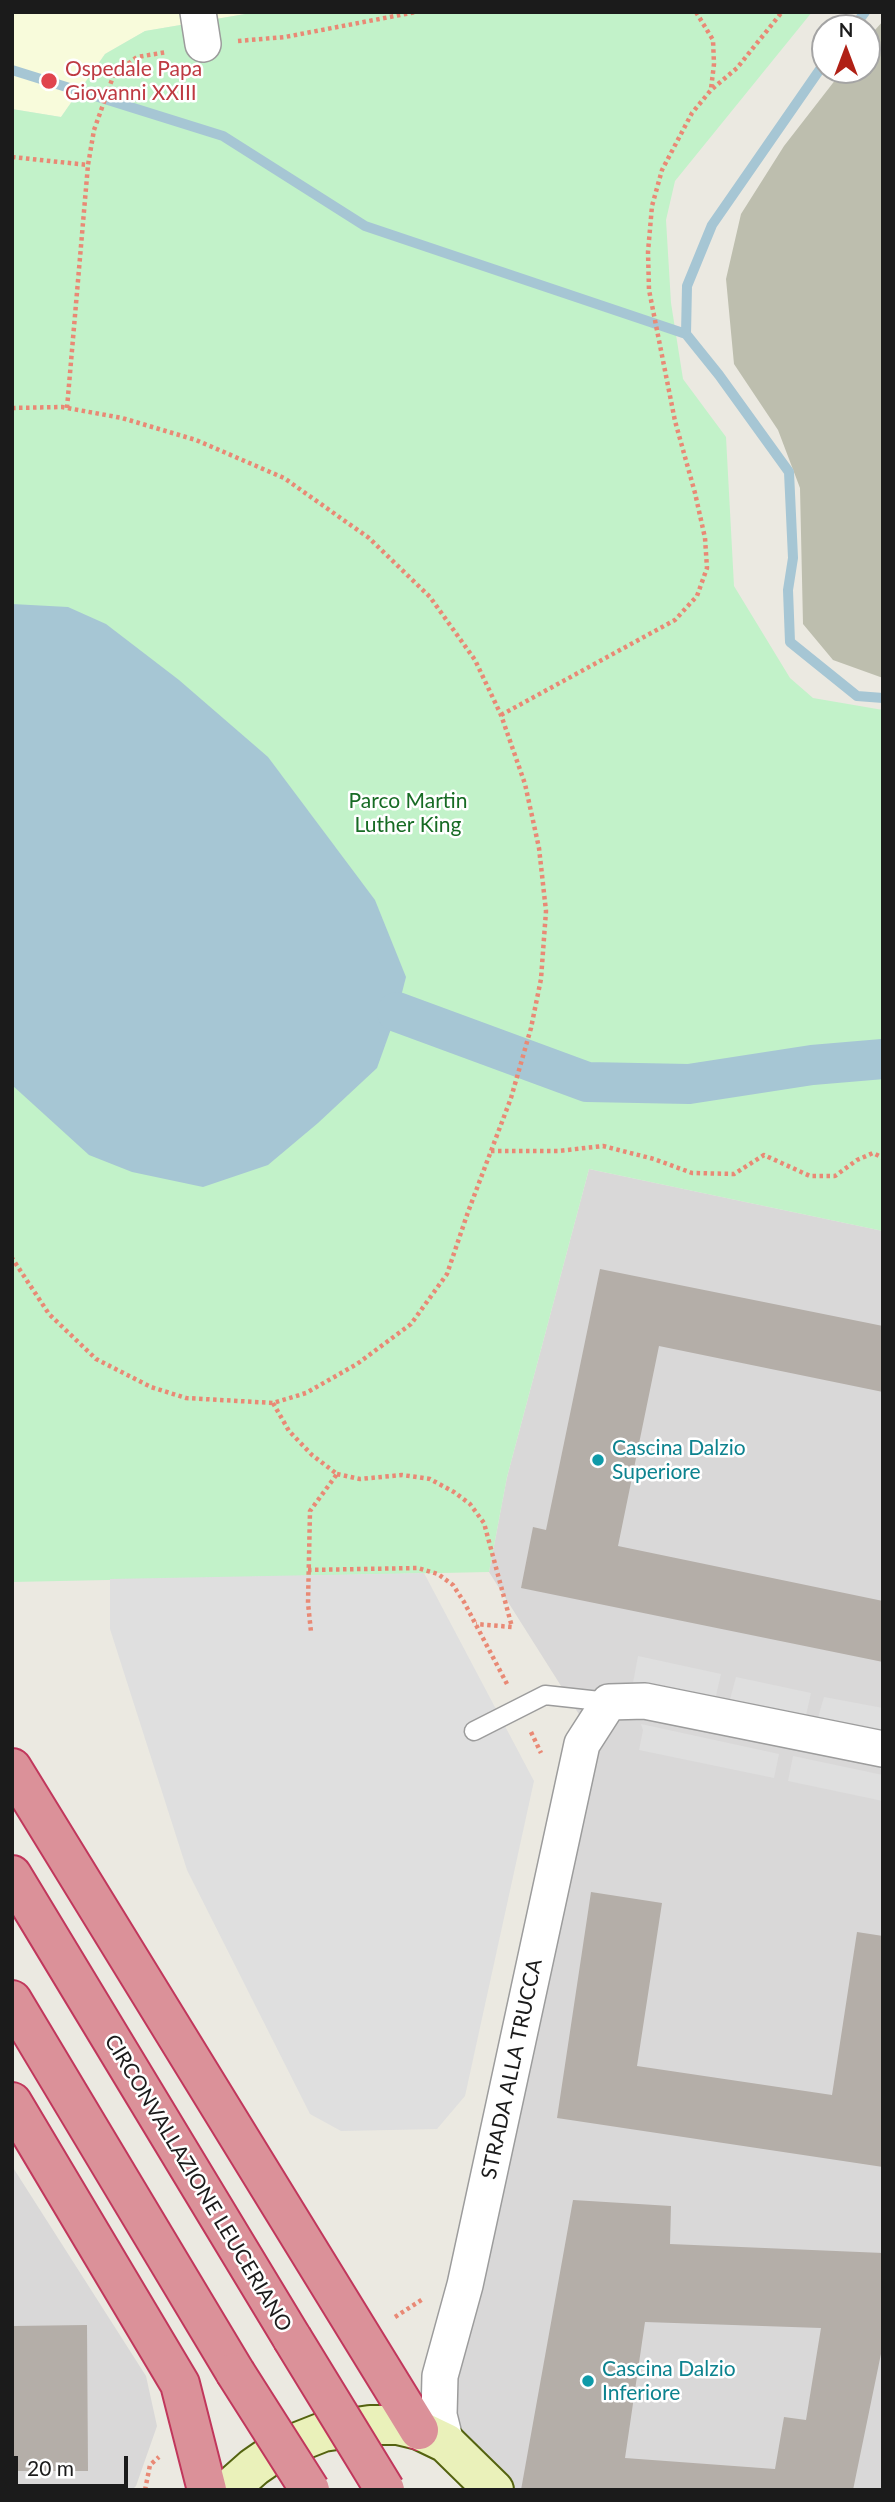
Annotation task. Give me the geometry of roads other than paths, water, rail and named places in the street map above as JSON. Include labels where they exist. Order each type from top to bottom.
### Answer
[{"type":"highway","points":[[12,1768],[433,2437]]},
{"type":"highway","name":"CIRCONVALLAZIONE LEUCERIANO","points":[[12,1875],[385,2490]]},
{"type":"highway","points":[[12,2000],[235,2372],[310,2490]]},
{"type":"highway","points":[[12,2102],[180,2384],[206,2490]]},
{"type":"street","points":[[609,1702],[645,1701],[883,1749]]},
{"type":"street","name":"STRADA ALLA TRUCCA","points":[[433,2437],[439,2415],[440,2375],[465,2285],[582,1744],[609,1702]]},
{"type":"street","points":[[228,2490],[273,2453],[323,2432],[370,2425],[398,2425],[433,2437],[494,2490]]},
{"type":"lane","points":[[474,1731],[545,1695],[609,1702]]},
{"type":"water","points":[[12,604],[68,607],[106,624],[179,680],[268,757],[375,900],[406,977],[377,1068],[268,1165],[203,1187],[132,1172],[89,1155],[12,1085]]},
{"type":"waterway","points":[[12,70],[223,136],[365,226],[686,334]]},
{"type":"waterway","points":[[811,82],[712,225],[687,286],[686,334],[789,472],[793,558],[788,590],[790,642],[857,696],[883,698]]},
{"type":"waterway","points":[[397,1012],[587,1082],[689,1084],[812,1065],[883,1059]]},
{"type":"place","name":"Ospedale Papa Giovanni XXIII","points":[[49,81]]},
{"type":"place","name":"Cascina Dalzio Superiore","points":[[598,1460]]},
{"type":"place","name":"Cascina Dalzio Inferiore","points":[[588,2381]]},
{"type":"park label","name":"Parco Martin Luther King","points":[[408,813]]}]
